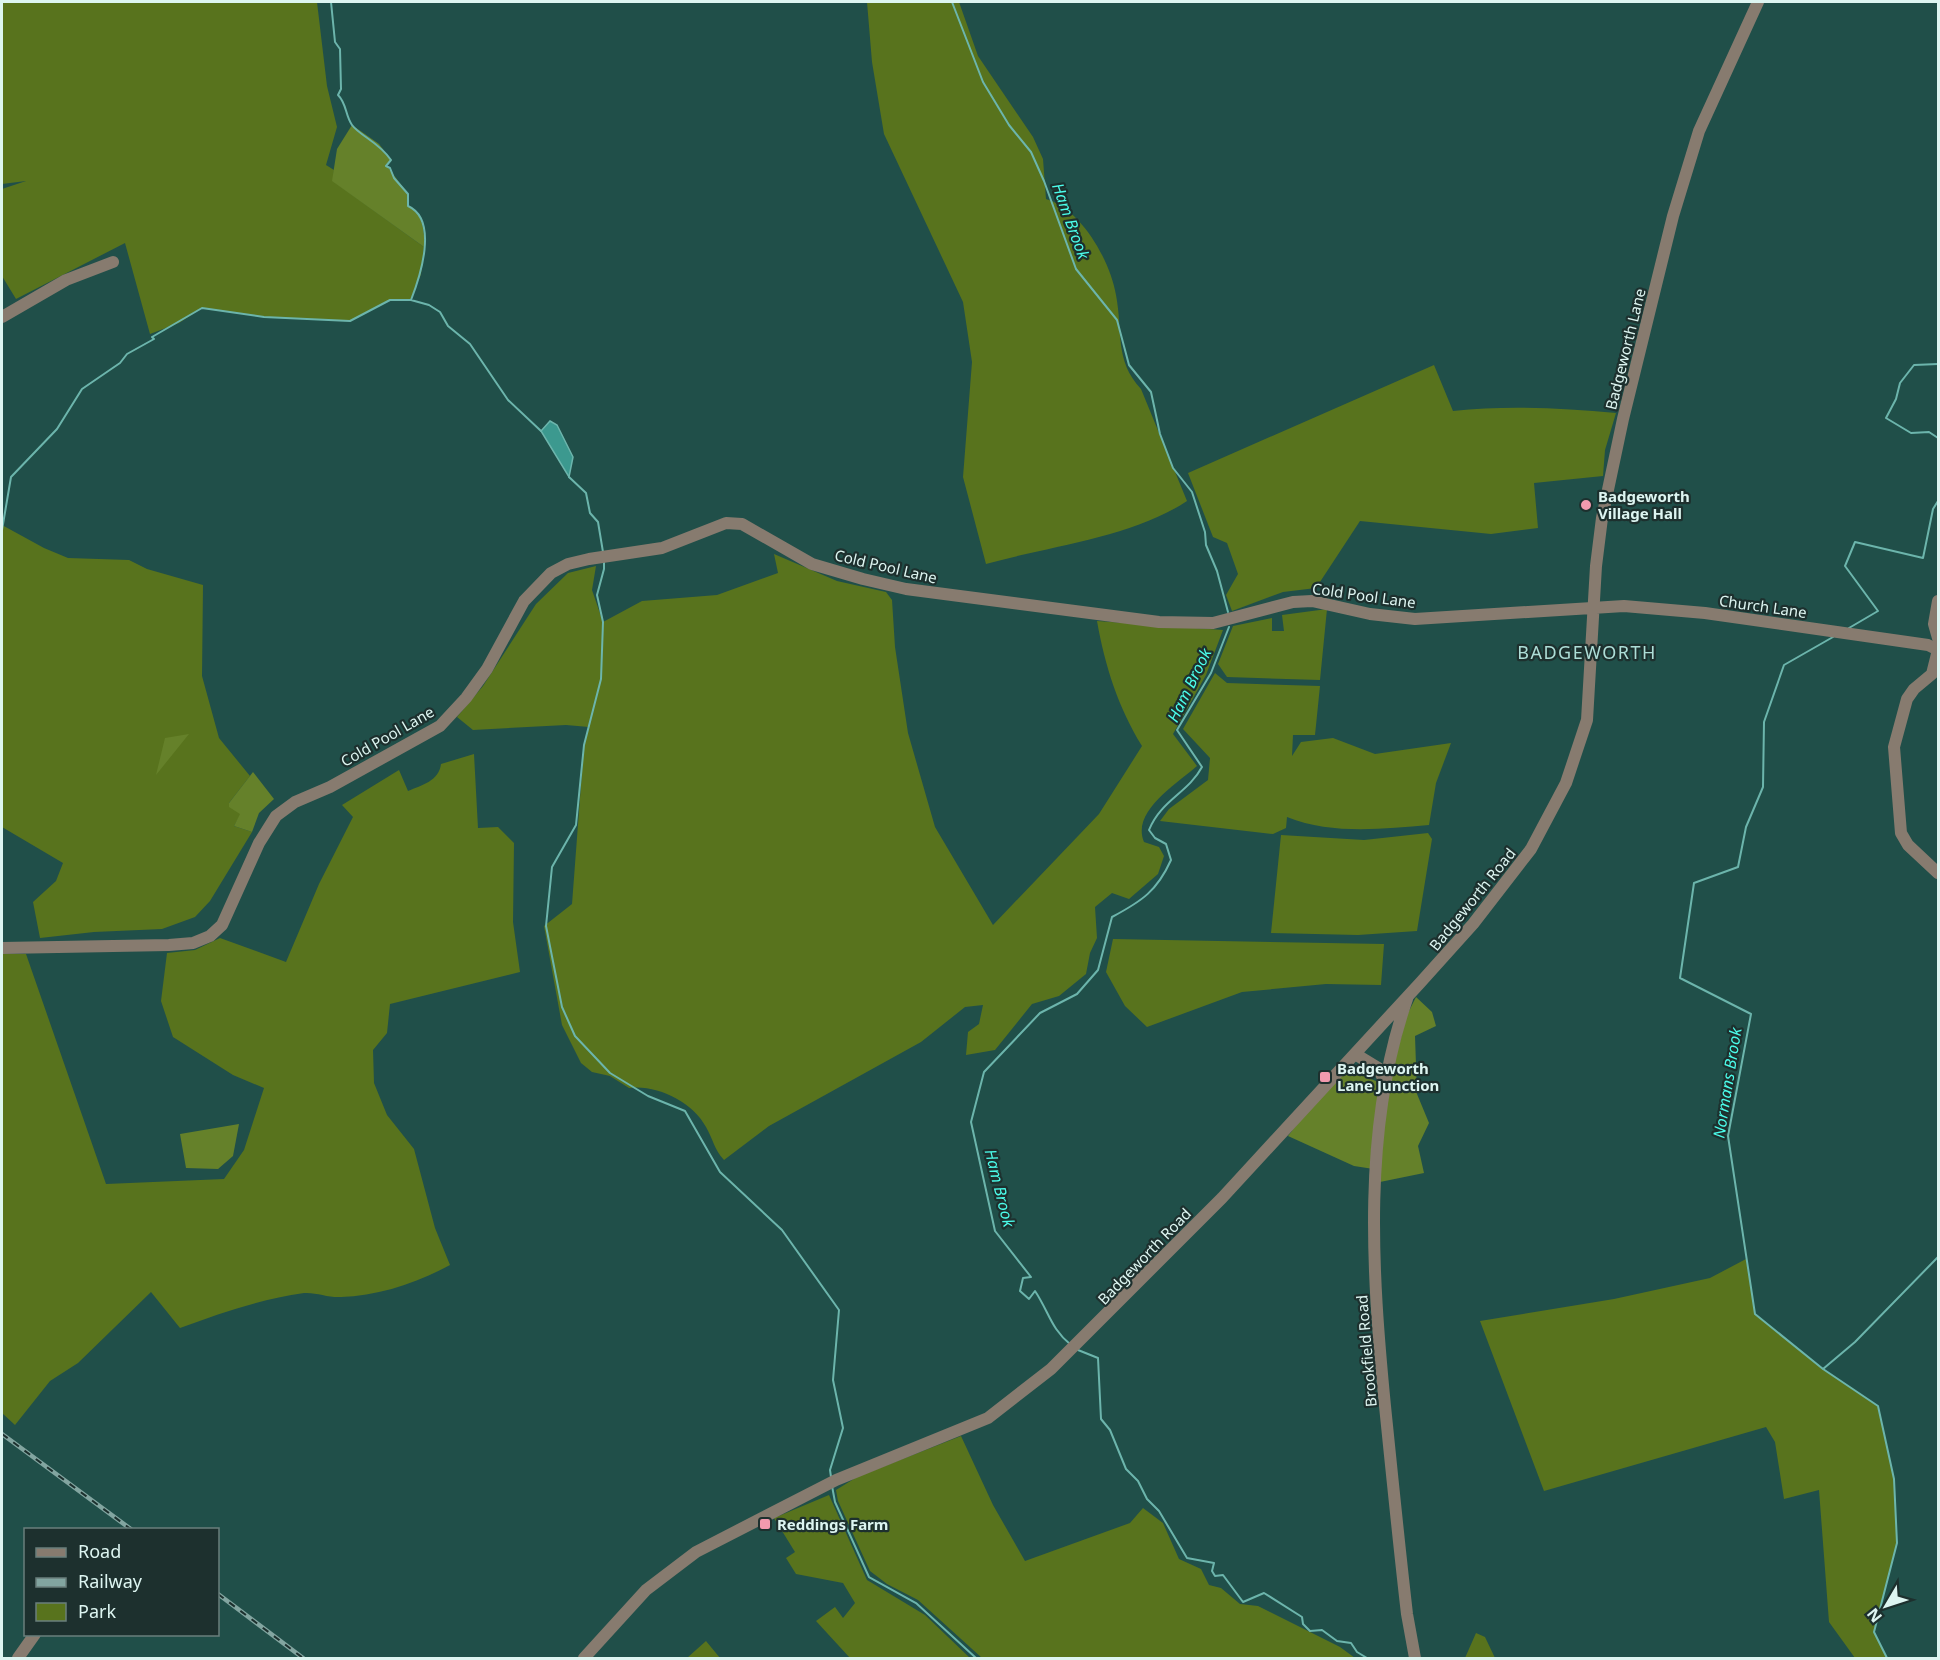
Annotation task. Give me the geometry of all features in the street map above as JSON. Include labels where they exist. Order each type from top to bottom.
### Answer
[{"type":"street","name":"Badgeworth Lane","points":[[1587,720],[1593,608],[1602,518],[1623,419],[1673,216],[1699,131],[1758,2]]},
{"type":"street","points":[[2,317],[66,280],[113,262]]},
{"type":"street","name":"Cold Pool Lane","points":[[2,948],[169,945],[193,943],[210,936],[222,925],[259,843],[276,816],[296,802],[330,787],[440,726],[466,698],[487,669],[524,602],[551,573],[568,564],[589,559],[662,548],[726,523],[742,524],[812,564],[884,584],[1159,622],[1213,623],[1293,602],[1312,602],[1370,614],[1415,619],[1593,608]]},
{"type":"street","points":[[1938,601],[1934,624],[1936,644],[1932,674],[1914,689],[1907,699],[1894,747],[1901,833],[1908,845],[1938,873]]},
{"type":"street","name":"Church Lane","points":[[1593,608],[1624,606],[1705,613],[1936,644]]},
{"type":"street","name":"Badgeworth Road","points":[[584,1659],[646,1590],[696,1552],[836,1480],[988,1418],[1051,1369],[1222,1198],[1473,924],[1531,849],[1566,783],[1587,720]]},
{"type":"street","name":"Brookfield Road","points":[[1408,996],[1392,1041],[1384,1082],[1374,1201],[1377,1328],[1403,1582],[1415,1659]]},
{"type":"street","points":[[1375,1031],[1384,1028],[1392,1041]]},
{"type":"street","points":[[1354,1054],[1378,1068],[1384,1082]]},
{"type":"street","points":[[18,1659],[34,1636]]},
{"type":"green space","points":[[2,2],[317,2],[327,86],[337,127],[326,165],[334,170],[333,181],[424,247],[421,274],[411,300],[390,300],[350,321],[264,317],[202,308],[179,323],[150,334],[125,243],[16,299],[2,276],[2,189],[26,181],[2,184]]},
{"type":"green space","points":[[867,2],[959,2],[978,56],[1033,137],[1043,159],[1046,199],[1071,213],[1082,225],[1092,238],[1107,267],[1116,295],[1123,356],[1132,378],[1141,389],[1187,501],[1142,524],[1117,532],[986,564],[963,477],[972,362],[963,302],[884,134],[872,62]]},
{"type":"green space","points":[[352,125],[379,144],[391,160],[387,166],[408,194],[408,206],[420,218],[424,247],[332,181],[337,149]]},
{"type":"green space","points":[[1434,365],[1453,411],[1534,408],[1616,413],[1605,450],[1603,476],[1534,483],[1538,528],[1491,534],[1360,521],[1316,588],[1283,592],[1232,611],[1226,595],[1238,574],[1227,543],[1213,537],[1188,473]]},
{"type":"green space","points":[[2,525],[68,558],[129,560],[147,569],[203,585],[202,676],[219,738],[250,776],[229,803],[241,814],[234,826],[252,832],[210,901],[195,917],[162,929],[94,932],[40,938],[33,902],[56,881],[63,863],[2,827]]},
{"type":"green space","points":[[774,554],[837,581],[886,592],[892,600],[895,647],[908,733],[935,827],[993,925],[1099,814],[1142,746],[1126,716],[1114,686],[1097,621],[1223,630],[1206,675],[1173,734],[1197,766],[1158,799],[1144,820],[1142,831],[1144,842],[1159,847],[1164,856],[1158,874],[1129,899],[1112,893],[1095,907],[1097,938],[1090,953],[1086,974],[1059,996],[1032,1004],[995,1050],[966,1055],[968,1032],[979,1024],[983,1005],[965,1007],[921,1042],[769,1126],[724,1160],[706,1127],[692,1110],[662,1092],[629,1088],[610,1076],[592,1072],[581,1063],[562,1025],[544,926],[572,904],[584,745],[589,727],[566,725],[473,730],[457,717],[483,686],[536,604],[568,573],[596,566],[592,590],[603,622],[642,601],[717,595],[778,573]]},
{"type":"green space","points":[[1327,609],[1320,680],[1227,677],[1218,664],[1233,626],[1272,618],[1272,631],[1284,631],[1282,615]]},
{"type":"green space","points":[[1215,673],[1227,683],[1320,686],[1315,735],[1293,735],[1292,756],[1301,742],[1333,738],[1375,754],[1451,743],[1436,783],[1429,825],[1375,829],[1339,828],[1304,823],[1287,817],[1286,828],[1273,834],[1160,821],[1169,809],[1208,780],[1210,758],[1183,729]]},
{"type":"green space","points":[[189,734],[156,775],[165,738]]},
{"type":"green space","points":[[474,754],[478,828],[498,827],[514,843],[513,922],[520,972],[390,1004],[387,1033],[373,1050],[374,1083],[387,1115],[414,1149],[435,1228],[450,1265],[411,1283],[383,1291],[341,1297],[304,1293],[241,1307],[180,1328],[151,1292],[78,1363],[50,1381],[15,1425],[2,1413],[2,954],[26,954],[106,1184],[224,1179],[244,1150],[264,1088],[233,1075],[173,1037],[161,1001],[167,953],[195,950],[220,938],[286,962],[319,884],[353,817],[342,805],[399,770],[408,791],[437,775],[441,764]]},
{"type":"green space","points":[[253,772],[274,799],[259,813],[252,832],[234,826],[240,814],[229,807],[229,803]]},
{"type":"green space","points":[[1428,833],[1432,839],[1417,931],[1358,935],[1271,933],[1281,835],[1364,840]]},
{"type":"green space","points":[[1113,939],[1384,944],[1381,985],[1326,984],[1242,992],[1147,1027],[1125,1006],[1106,972]]},
{"type":"green space","points":[[1416,997],[1432,1012],[1436,1026],[1415,1036],[1417,1094],[1429,1123],[1418,1146],[1424,1173],[1380,1182],[1380,1170],[1354,1166],[1288,1136],[1327,1089],[1344,1075],[1351,1073],[1365,1076],[1388,1086],[1407,1015]]},
{"type":"green space","points":[[239,1124],[233,1156],[218,1169],[186,1168],[180,1134]]},
{"type":"green space","points":[[1746,1259],[1755,1314],[1823,1369],[1878,1406],[1894,1479],[1897,1543],[1874,1632],[1887,1658],[1855,1658],[1829,1622],[1819,1490],[1784,1499],[1775,1442],[1766,1427],[1544,1491],[1480,1321],[1614,1299],[1710,1278]]},
{"type":"green space","points":[[961,1436],[993,1505],[1025,1561],[1130,1523],[1143,1508],[1163,1523],[1179,1559],[1201,1569],[1209,1585],[1221,1588],[1240,1604],[1258,1606],[1340,1647],[1355,1658],[982,1658],[918,1600],[887,1584],[870,1571],[838,1501],[836,1490],[857,1477]]},
{"type":"green space","points":[[829,1495],[867,1580],[925,1615],[970,1658],[850,1658],[816,1621],[835,1607],[843,1618],[855,1603],[843,1583],[796,1574],[786,1558],[795,1552],[774,1518]]},
{"type":"green space","points":[[1476,1633],[1485,1637],[1495,1658],[1465,1658]]},
{"type":"green space","points":[[706,1641],[720,1658],[687,1658]]},
{"type":"water","points":[[550,421],[557,425],[573,457],[569,477],[541,431]]},
{"type":"waterway","points":[[331,2],[335,42],[340,49],[341,89],[338,95],[352,125],[381,148],[391,160],[386,166],[390,168],[394,178],[408,194],[408,206],[417,213],[423,223],[425,236],[422,264],[411,300]]},
{"type":"waterway","name":"Ham Brook","points":[[952,2],[983,82],[1009,125],[1031,152],[1076,269],[1117,320],[1129,365],[1151,392],[1160,434],[1173,468],[1192,492],[1205,532],[1206,545],[1217,571],[1228,612]]},
{"type":"waterway","points":[[2,530],[11,477],[57,429],[82,389],[120,363],[127,354],[154,339],[152,337],[202,308],[264,317],[350,321],[390,300],[411,300],[429,305],[440,312],[448,326],[470,344],[508,400],[541,431]]},
{"type":"waterway","points":[[1938,364],[1914,365],[1900,383],[1896,399],[1886,418],[1911,433],[1929,432],[1938,438]]},
{"type":"waterway","points":[[569,477],[586,493],[590,513],[598,522],[603,552]]},
{"type":"waterway","name":"Normans Brook","points":[[1849,628],[1878,611],[1845,566],[1855,542],[1923,558],[1933,509],[1938,501]]},
{"type":"waterway","points":[[604,561],[597,595],[603,622],[601,679],[584,745],[576,825],[552,867],[546,926],[562,1007],[575,1036],[610,1073],[648,1096],[685,1111],[720,1172],[782,1230],[839,1310],[833,1380],[843,1428],[830,1470],[831,1477]]},
{"type":"waterway","name":"Ham Brook","points":[[1071,1345],[1055,1326],[1035,1291],[1029,1299],[1020,1291],[1023,1278],[1031,1277],[995,1231],[971,1122],[984,1072],[1040,1013],[1077,994],[1098,970],[1112,917],[1148,894],[1166,871],[1171,860],[1166,844],[1155,838],[1149,830],[1160,811],[1190,784],[1202,767],[1177,730],[1211,673],[1229,627]]},
{"type":"waterway","name":"Normans Brook","points":[[1833,637],[1784,665],[1764,722],[1763,787],[1746,827],[1738,867],[1694,883],[1680,978],[1751,1014],[1728,1136],[1755,1314],[1823,1369],[1878,1406],[1894,1479],[1897,1543],[1874,1632],[1887,1658]]},
{"type":"waterway","points":[[1823,1369],[1855,1342],[1938,1257]]},
{"type":"waterway","name":"Ham Brook","points":[[1078,1350],[1098,1358],[1101,1419],[1110,1430],[1126,1469],[1138,1481],[1147,1499],[1159,1511],[1187,1558],[1214,1563],[1212,1571],[1215,1576],[1223,1575],[1243,1602],[1264,1593],[1302,1617],[1303,1624],[1310,1631],[1322,1630],[1337,1641],[1351,1643],[1357,1652],[1367,1658]]},
{"type":"waterway","points":[[832,1486],[835,1502],[869,1577],[916,1603],[976,1658]]},
{"type":"railway","points":[[2,1434],[129,1528]]},
{"type":"railway","points":[[219,1595],[303,1658]]},
{"type":"place","name":"Badgeworth Village Hall","points":[[1586,505]]},
{"type":"place","name":"Badgeworth Lane Junction","points":[[1325,1077]]},
{"type":"place","name":"Reddings Farm","points":[[765,1524]]},
{"type":"district","name":"BADGEWORTH","points":[[1587,652]]}]
